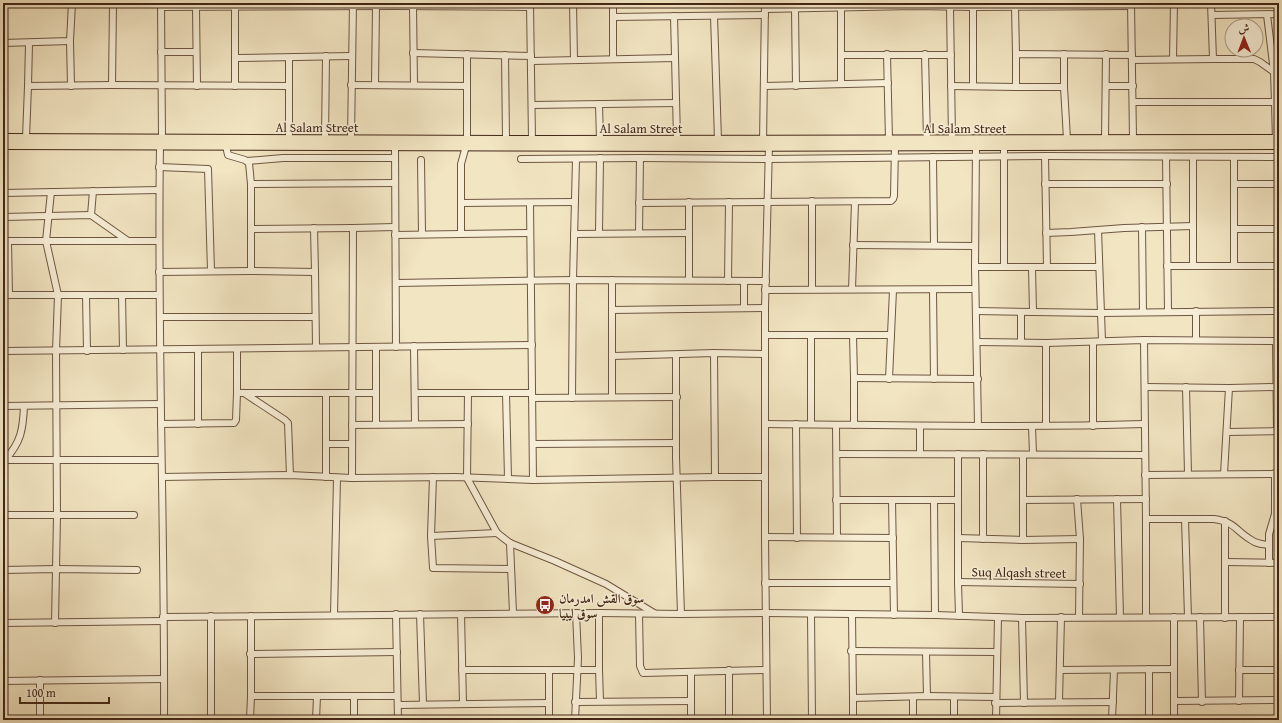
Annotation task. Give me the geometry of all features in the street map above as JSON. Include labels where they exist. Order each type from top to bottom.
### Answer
[{"type":"main road","name":"Al Salam Street","points":[[3,138],[161,142],[226,146],[395,146],[506,140],[677,139],[766,143]]},
{"type":"main road","name":"Al Salam Street","points":[[3,145],[289,139],[351,139],[467,143],[892,143],[976,146],[1278,142]]},
{"type":"main road","name":"Al Salam Street","points":[[892,143],[927,140],[1067,139],[1242,142]]},
{"type":"street","points":[[71,86],[70,41],[72,3]]},
{"type":"street","points":[[112,84],[113,3]]},
{"type":"street","points":[[573,3],[574,60]]},
{"type":"street","points":[[613,3],[613,59]]},
{"type":"street","points":[[1173,59],[1174,3]]},
{"type":"street","points":[[1212,3],[1213,59]]},
{"type":"street","points":[[164,720],[162,477],[159,349],[161,5],[196,8],[235,5],[530,5],[532,58],[532,140]]},
{"type":"street","points":[[235,5],[235,86]]},
{"type":"street","points":[[351,139],[352,5]]},
{"type":"street","points":[[613,17],[714,16],[765,9],[795,9],[819,6],[840,8],[914,5],[973,7],[993,5],[1014,7],[1057,5],[1131,5],[1133,139]]},
{"type":"street","points":[[375,85],[376,6]]},
{"type":"street","points":[[413,6],[414,86]]},
{"type":"street","points":[[952,6],[952,140]]},
{"type":"street","points":[[973,7],[973,86]]},
{"type":"street","points":[[1014,7],[1016,87]]},
{"type":"street","points":[[196,8],[197,86]]},
{"type":"street","points":[[840,8],[841,84]]},
{"type":"street","points":[[765,9],[766,143],[769,159],[765,290],[765,583],[767,720]]},
{"type":"street","points":[[795,9],[796,86]]},
{"type":"street","points":[[1212,15],[1279,14]]},
{"type":"street","points":[[1267,15],[1274,72],[1278,142]]},
{"type":"street","points":[[674,16],[677,139]]},
{"type":"street","points":[[714,16],[718,140]]},
{"type":"street","points":[[3,42],[29,43],[70,41]]},
{"type":"street","points":[[26,138],[29,43]]},
{"type":"street","points":[[161,52],[196,52]]},
{"type":"street","points":[[414,53],[505,55],[574,60],[675,58]]},
{"type":"street","points":[[461,233],[461,164],[467,143],[467,54]]},
{"type":"street","points":[[841,54],[951,55]]},
{"type":"street","points":[[639,203],[890,201],[893,199],[895,158],[892,143],[887,54]]},
{"type":"street","points":[[926,54],[927,140]]},
{"type":"street","points":[[1016,54],[1106,54],[1173,59],[1254,59],[1274,72]]},
{"type":"street","points":[[1064,54],[1067,139]]},
{"type":"street","points":[[1105,139],[1106,54]]},
{"type":"street","points":[[505,55],[506,140]]},
{"type":"street","points":[[325,139],[326,56]]},
{"type":"street","points":[[235,58],[352,56]]},
{"type":"street","points":[[289,58],[289,139]]},
{"type":"street","points":[[765,86],[888,83]]},
{"type":"street","points":[[28,86],[112,84],[161,86],[289,86]]},
{"type":"street","points":[[351,85],[467,86]]},
{"type":"street","points":[[951,86],[1064,87]]},
{"type":"street","points":[[1106,86],[1133,86]]},
{"type":"street","points":[[1133,102],[1275,102]]},
{"type":"street","points":[[532,105],[676,103]]},
{"type":"street","points":[[599,104],[600,140]]},
{"type":"street","points":[[1242,142],[1242,157]]},
{"type":"street","points":[[1004,145],[1004,266]]},
{"type":"street","points":[[226,146],[228,154],[247,161],[283,158],[395,158]]},
{"type":"street","points":[[395,146],[396,346]]},
{"type":"street","points":[[976,146],[974,267],[978,426]]},
{"type":"street","points":[[521,159],[769,159],[1044,156],[1279,157]]},
{"type":"street","points":[[1044,156],[1047,267]]},
{"type":"street","points":[[933,157],[934,245]]},
{"type":"street","points":[[1166,157],[1168,311]]},
{"type":"street","points":[[1193,157],[1193,266]]},
{"type":"street","points":[[1234,157],[1234,266]]},
{"type":"street","points":[[599,233],[600,158]]},
{"type":"street","points":[[638,233],[640,158]]},
{"type":"street","points":[[572,398],[574,202],[576,159]]},
{"type":"street","points":[[421,160],[422,234]]},
{"type":"street","points":[[247,161],[249,163],[250,184],[251,271]]},
{"type":"street","points":[[159,167],[208,169],[211,271]]},
{"type":"street","points":[[250,184],[395,183]]},
{"type":"street","points":[[1045,184],[1167,184]]},
{"type":"street","points":[[1234,184],[1279,184]]},
{"type":"street","points":[[3,193],[159,190]]},
{"type":"street","points":[[91,215],[94,191]]},
{"type":"street","points":[[51,192],[46,240],[58,295],[56,351],[57,515],[55,623]]},
{"type":"street","points":[[812,201],[812,289]]},
{"type":"street","points":[[461,203],[574,202]]},
{"type":"street","points":[[689,202],[689,280]]},
{"type":"street","points":[[728,281],[729,202]]},
{"type":"street","points":[[852,289],[855,202]]},
{"type":"street","points":[[530,203],[533,480]]},
{"type":"street","points":[[3,217],[91,215],[128,241]]},
{"type":"street","points":[[1046,233],[1142,227],[1193,226]]},
{"type":"street","points":[[251,229],[395,227]]},
{"type":"street","points":[[1142,227],[1143,312]]},
{"type":"street","points":[[314,228],[316,347]]},
{"type":"street","points":[[352,478],[353,228]]},
{"type":"street","points":[[1234,229],[1279,229]]},
{"type":"street","points":[[1098,230],[1102,341]]},
{"type":"street","points":[[395,235],[530,233]]},
{"type":"street","points":[[574,234],[689,233]]},
{"type":"street","points":[[159,241],[6,241],[6,295],[159,295]]},
{"type":"street","points":[[853,245],[975,246]]},
{"type":"street","points":[[1167,266],[1279,266]]},
{"type":"street","points":[[974,267],[1099,267]]},
{"type":"street","points":[[1032,267],[1033,312]]},
{"type":"street","points":[[159,272],[315,272]]},
{"type":"street","points":[[396,283],[531,280],[766,281]]},
{"type":"street","points":[[612,280],[612,397]]},
{"type":"street","points":[[744,281],[744,308]]},
{"type":"street","points":[[765,290],[975,290]]},
{"type":"street","points":[[889,379],[893,290]]},
{"type":"street","points":[[932,290],[934,379]]},
{"type":"street","points":[[86,295],[87,351]]},
{"type":"street","points":[[122,295],[123,350]]},
{"type":"street","points":[[612,310],[765,308]]},
{"type":"street","points":[[976,312],[1101,313],[1168,311],[1279,311]]},
{"type":"street","points":[[1196,311],[1196,340]]},
{"type":"street","points":[[1021,312],[1021,342]]},
{"type":"street","points":[[160,317],[315,317]]},
{"type":"street","points":[[765,335],[891,335]]},
{"type":"street","points":[[811,335],[811,424]]},
{"type":"street","points":[[854,335],[854,425]]},
{"type":"street","points":[[977,342],[1046,343],[1144,340],[1278,341],[1276,387],[1278,431],[1227,432]]},
{"type":"street","points":[[1144,340],[1146,617]]},
{"type":"street","points":[[1093,342],[1093,426]]},
{"type":"street","points":[[1046,343],[1046,425]]},
{"type":"street","points":[[3,351],[532,345]]},
{"type":"street","points":[[414,346],[416,393],[415,424]]},
{"type":"street","points":[[376,347],[376,424]]},
{"type":"street","points":[[198,348],[198,424]]},
{"type":"street","points":[[161,424],[236,422],[237,348]]},
{"type":"street","points":[[613,356],[714,353],[765,354]]},
{"type":"street","points":[[714,353],[715,477]]},
{"type":"street","points":[[676,354],[676,443],[681,614]]},
{"type":"street","points":[[854,378],[978,379]]},
{"type":"street","points":[[1145,387],[1276,387]]},
{"type":"street","points":[[1186,387],[1188,474]]},
{"type":"street","points":[[1224,474],[1228,388]]},
{"type":"street","points":[[237,392],[376,393]]},
{"type":"street","points":[[244,393],[288,423],[290,475]]},
{"type":"street","points":[[326,393],[326,477]]},
{"type":"street","points":[[416,393],[506,393],[572,398],[676,397]]},
{"type":"street","points":[[468,393],[468,478],[496,533],[510,543],[584,574],[620,592],[656,614]]},
{"type":"street","points":[[506,393],[508,479]]},
{"type":"street","points":[[3,406],[160,404]]},
{"type":"street","points":[[4,460],[20,439],[24,422],[24,406]]},
{"type":"street","points":[[352,425],[468,424]]},
{"type":"street","points":[[766,424],[920,426],[1093,426],[1144,424]]},
{"type":"street","points":[[796,424],[797,538]]},
{"type":"street","points":[[836,425],[837,537]]},
{"type":"street","points":[[920,426],[920,453]]},
{"type":"street","points":[[1032,426],[1033,454]]},
{"type":"street","points":[[533,444],[676,443]]},
{"type":"street","points":[[326,444],[352,444]]},
{"type":"street","points":[[837,454],[920,453],[1145,455]]},
{"type":"street","points":[[958,454],[959,616]]},
{"type":"street","points":[[983,454],[983,539]]},
{"type":"street","points":[[1023,455],[1023,540]]},
{"type":"street","points":[[4,460],[161,460]]},
{"type":"street","points":[[1146,475],[1277,473],[1276,514],[1269,534],[1269,563]]},
{"type":"street","points":[[162,477],[290,475],[337,478],[433,477],[533,480],[765,477]]},
{"type":"street","points":[[433,477],[431,536],[432,567],[434,569],[511,569]]},
{"type":"street","points":[[334,615],[337,478]]},
{"type":"street","points":[[1077,499],[1080,539],[1079,617]]},
{"type":"street","points":[[1117,499],[1120,617]]},
{"type":"street","points":[[1023,500],[1146,499]]},
{"type":"street","points":[[836,500],[958,500]]},
{"type":"street","points":[[892,500],[894,615]]},
{"type":"street","points":[[934,500],[935,615]]},
{"type":"street","points":[[3,515],[134,515]]},
{"type":"street","points":[[1146,519],[1185,518],[1225,521],[1230,523],[1251,540],[1268,545]]},
{"type":"street","points":[[1185,518],[1188,617]]},
{"type":"street","points":[[1225,521],[1225,618]]},
{"type":"street","points":[[431,536],[496,533]]},
{"type":"street","points":[[765,537],[893,538]]},
{"type":"street","points":[[958,538],[1023,540],[1080,539]]},
{"type":"street","points":[[510,543],[513,614]]},
{"type":"street","points":[[1226,562],[1279,563]]},
{"type":"street","points":[[3,570],[137,570]]},
{"type":"street","name":"Suq Alqash street","points":[[958,582],[1080,584]]},
{"type":"street","points":[[765,583],[893,583]]},
{"type":"street","points":[[3,623],[55,623],[211,616],[576,613],[766,613],[935,615],[1022,618],[1279,617]]},
{"type":"street","points":[[575,720],[578,669],[576,613]]},
{"type":"street","points":[[599,613],[600,701]]},
{"type":"street","points":[[396,614],[398,720]]},
{"type":"street","points":[[420,614],[423,704]]},
{"type":"street","points":[[461,614],[463,704]]},
{"type":"street","points":[[640,614],[640,666],[642,672],[766,670]]},
{"type":"street","points":[[812,614],[812,720]]},
{"type":"street","points":[[852,615],[853,720]]},
{"type":"street","points":[[211,616],[211,720]]},
{"type":"street","points":[[250,720],[251,616]]},
{"type":"street","points":[[996,720],[995,700],[998,617]]},
{"type":"street","points":[[1174,617],[1174,720]]},
{"type":"street","points":[[1200,617],[1202,702]]},
{"type":"street","points":[[1239,701],[1240,617]]},
{"type":"street","points":[[1022,618],[1024,703]]},
{"type":"street","points":[[1059,702],[1061,618]]},
{"type":"street","points":[[250,654],[397,652]]},
{"type":"street","points":[[852,652],[997,652]]},
{"type":"street","points":[[926,652],[927,696]]},
{"type":"street","points":[[1148,669],[1149,720]]},
{"type":"street","points":[[1060,670],[1174,669]]},
{"type":"street","points":[[462,670],[599,670]]},
{"type":"street","points":[[549,670],[549,720]]},
{"type":"street","points":[[729,670],[729,720]]},
{"type":"street","points":[[1112,720],[1114,670]]},
{"type":"street","points":[[1239,670],[1279,670]]},
{"type":"street","points":[[691,672],[691,720]]},
{"type":"street","points":[[3,681],[164,679]]},
{"type":"street","points":[[40,680],[40,720]]},
{"type":"street","points":[[251,696],[397,696]]},
{"type":"street","points":[[316,720],[317,696]]},
{"type":"street","points":[[354,696],[354,720]]},
{"type":"street","points":[[853,698],[927,696],[1024,703],[1112,702]]},
{"type":"street","points":[[913,697],[913,720]]},
{"type":"street","points":[[954,697],[954,720]]},
{"type":"street","points":[[1175,701],[1202,702],[1279,700]]},
{"type":"street","points":[[575,702],[692,701]]},
{"type":"street","points":[[398,705],[549,703]]},
{"type":"place","name":"سوق القش امدرمان سوق ليبيا","points":[[545,605]]}]
